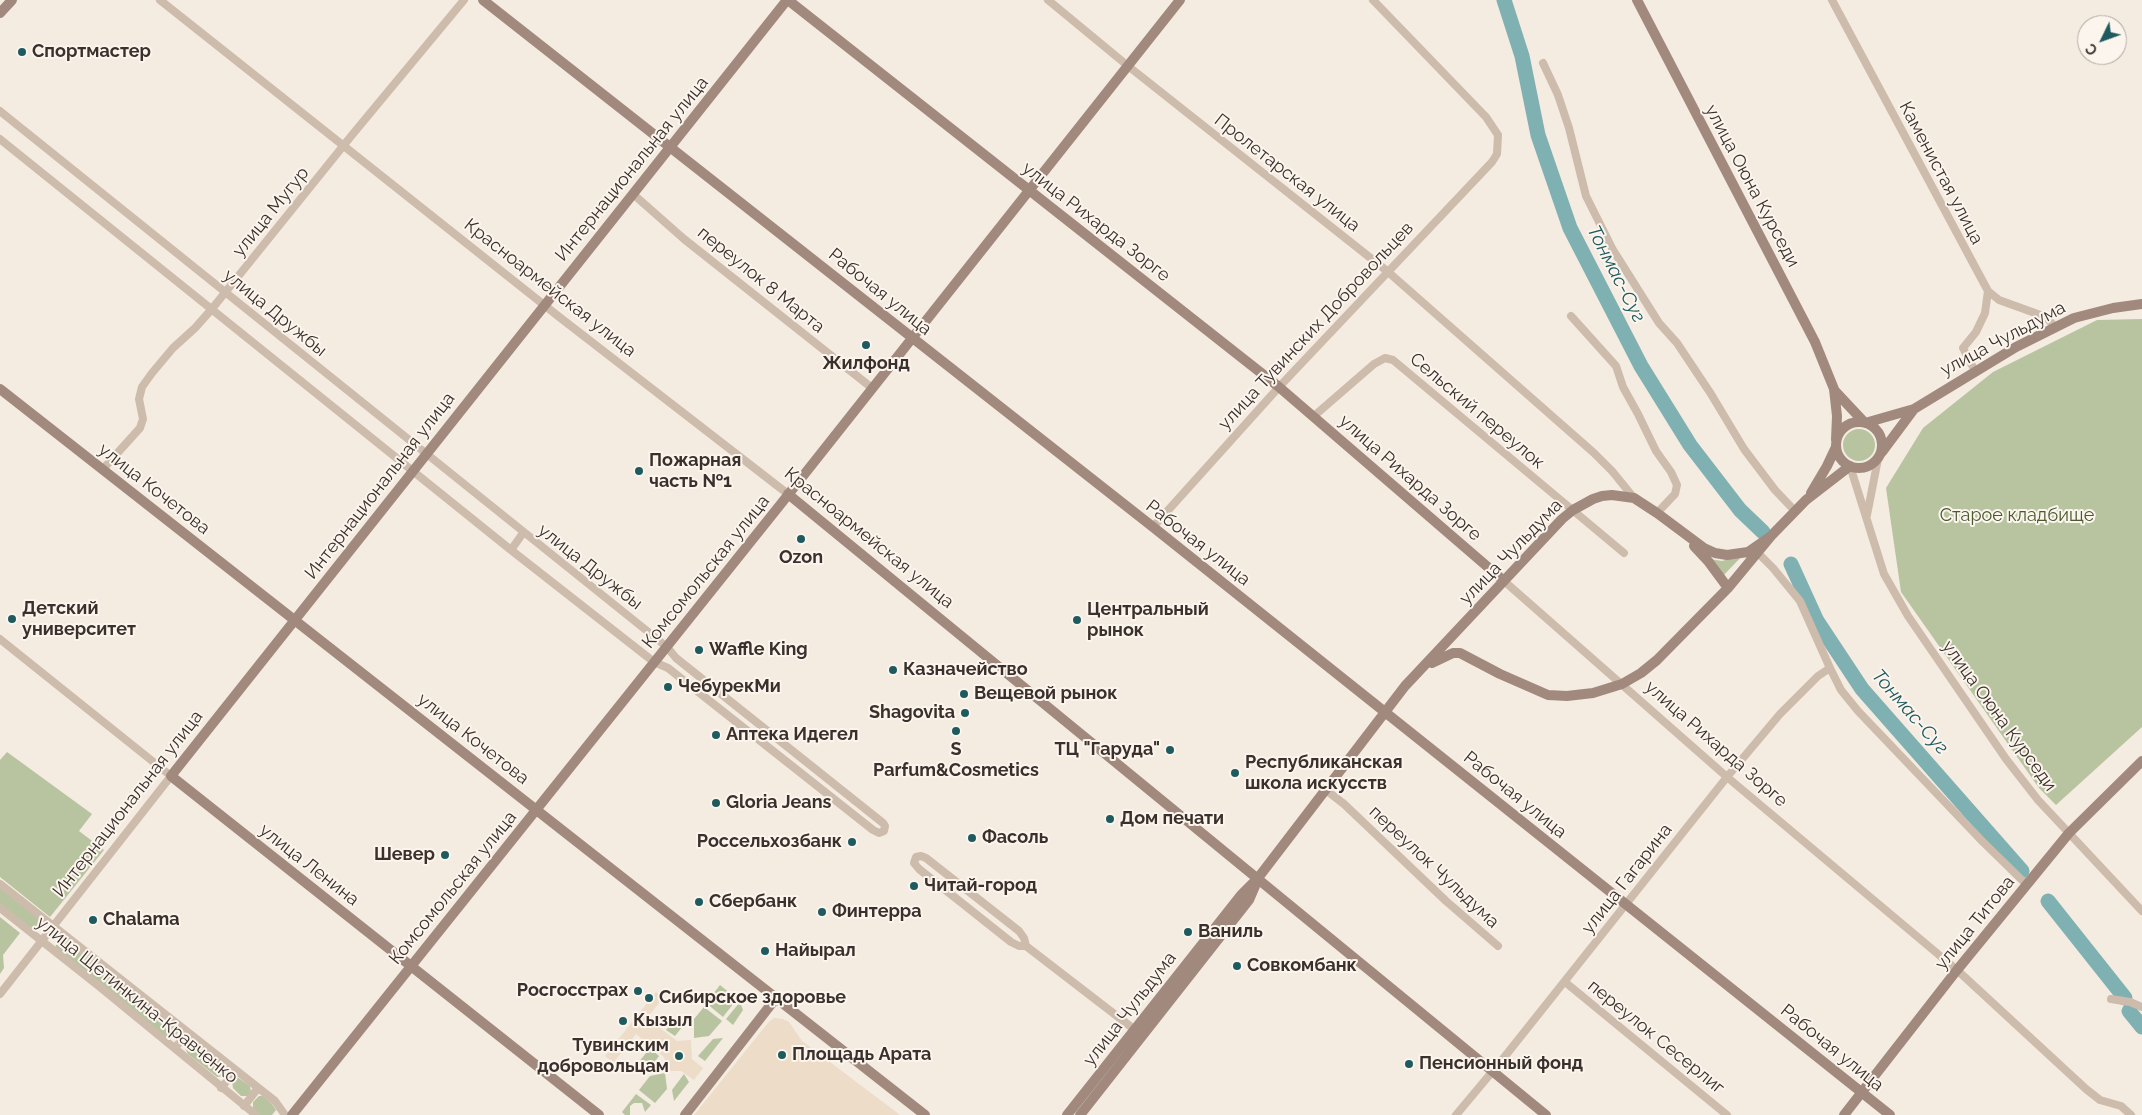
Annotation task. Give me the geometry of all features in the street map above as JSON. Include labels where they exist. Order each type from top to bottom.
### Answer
[{"type":"main road","points":[[0,13],[12,0]]},
{"type":"main road","name":"Рабочая улица","points":[[483,0],[1153,527],[1890,1115]]},
{"type":"main road","name":"Интернациональная улица","points":[[171,776],[787,0]]},
{"type":"main road","name":"улица Рихарда Зорге","points":[[787,0],[1279,387],[1504,581]]},
{"type":"main road","name":"Комсомольская улица","points":[[292,1115],[667,647],[1180,0]]},
{"type":"main road","name":"улица Оюна Курседи","points":[[1637,0],[1815,342],[1834,389],[1837,416],[1836,443]]},
{"type":"main road","name":"улица Чульдума","points":[[1864,422],[1914,409],[1975,371],[2055,327],[2095,312],[2142,304]]},
{"type":"main road","name":"улица Кочетова","points":[[0,389],[925,1115]]},
{"type":"main road","name":"улица Оюна Курседи","points":[[1834,389],[1864,422]]},
{"type":"main road","name":"улица Чульдума","points":[[1880,456],[1914,409]]},
{"type":"main road","points":[[1864,422],[1877,430],[1881,437],[1880,456],[1867,467],[1850,466],[1840,459],[1836,443],[1839,433],[1850,424],[1864,422]]},
{"type":"main road","name":"улица Чульдума","points":[[1806,500],[1827,466],[1836,443]]},
{"type":"main road","name":"улица Чульдума","points":[[1420,670],[1453,653],[1460,654],[1548,695],[1567,696],[1593,693],[1622,684],[1641,673],[1657,660],[1728,588],[1771,536],[1795,511],[1806,500],[1850,466]]},
{"type":"main road","name":"Красноармейская улица","points":[[788,494],[1546,1115]]},
{"type":"main road","name":"улица Чульдума","points":[[1080,1115],[1138,1033],[1241,895],[1258,878],[1385,712],[1420,670],[1573,510],[1602,496],[1617,495],[1634,498],[1704,548],[1728,555],[1748,552],[1771,536]]},
{"type":"main road","points":[[1683,533],[1708,561],[1728,588]]},
{"type":"main road","points":[[1456,634],[1457,648],[1460,654]]},
{"type":"main road","name":"улица Титова","points":[[1844,1115],[1957,970],[2069,833],[2142,761]]},
{"type":"main road","name":"улица Ленина","points":[[171,776],[599,1115]]},
{"type":"main road","points":[[685,1115],[776,998]]},
{"type":"main road","name":"улица Чульдума","points":[[1067,1115],[1138,1033]]},
{"type":"street","name":"Красноармейская улица","points":[[160,0],[545,305],[788,494]]},
{"type":"street","name":"улица Мугур","points":[[103,469],[140,428],[143,419],[139,399],[142,387],[173,348],[195,328],[226,292],[343,146],[464,0]]},
{"type":"street","name":"Пролетарская улица","points":[[1048,0],[1128,66],[1387,271],[1594,454],[1612,471],[1634,498]]},
{"type":"street","name":"улица Тувинских Добровольцев","points":[[1153,527],[1279,387],[1492,162],[1497,154],[1499,145],[1494,128],[1486,117],[1373,0]]},
{"type":"street","name":"Каменистая улица","points":[[1832,0],[1988,291]]},
{"type":"street","points":[[1543,63],[1558,95],[1569,128],[1586,196],[1613,250],[1660,323],[1677,343],[1711,394],[1744,449],[1775,490],[1795,511]]},
{"type":"street","name":"улица Дружбы","points":[[0,112],[226,292],[523,534],[667,647],[676,658],[883,823],[885,826],[884,831],[875,832],[668,668],[654,662],[511,550],[0,139]]},
{"type":"street","name":"переулок 8 Марта","points":[[633,194],[684,239],[872,388]]},
{"type":"street","points":[[1975,371],[1963,348],[1976,332],[1984,313],[1988,291],[1999,300],[2046,317],[2055,327]]},
{"type":"street","points":[[1571,316],[1616,366],[1623,387],[1656,451],[1674,478],[1676,484],[1675,494],[1657,513]]},
{"type":"street","name":"Сельский переулок","points":[[1314,416],[1374,364],[1385,358],[1393,360],[1573,510]]},
{"type":"street","name":"улица Оюна Курседи","points":[[1867,517],[1880,456]]},
{"type":"street","name":"улица Оюна Курседи","points":[[1850,466],[1888,584],[1908,616],[2006,759],[2038,800],[2142,911]]},
{"type":"street","points":[[1573,510],[1624,553]]},
{"type":"street","points":[[511,550],[523,534]]},
{"type":"street","points":[[1758,553],[1800,601],[1830,668],[1842,690],[1858,711],[1983,842],[2027,885]]},
{"type":"street","name":"улица Рихарда Зорге","points":[[1504,581],[1727,777],[1957,970],[2100,1100],[2121,1106],[2131,1115]]},
{"type":"street","name":"улица Ленина","points":[[0,640],[171,776]]},
{"type":"street","name":"улица Гагарина","points":[[1456,1115],[1565,982],[1727,777],[1780,714],[1818,676],[1830,668]]},
{"type":"street","points":[[815,784],[822,775]]},
{"type":"street","name":"Интернациональная улица","points":[[0,994],[171,776]]},
{"type":"street","name":"переулок Чульдума","points":[[1326,790],[1344,804],[1446,901],[1498,946]]},
{"type":"street","points":[[1026,946],[1024,938],[1019,931],[926,858],[916,857],[914,863],[919,869],[1011,942],[1019,946],[1026,946],[1138,1033]]},
{"type":"street","name":"улица Щетинкина-Кравченко","points":[[0,884],[52,927],[275,1101],[285,1115]]},
{"type":"street","name":"улица Щетинкина-Кравченко","points":[[0,908],[256,1115]]},
{"type":"street","name":"переулок Сесерлиг","points":[[1565,982],[1727,1115]]},
{"type":"street","points":[[2111,999],[2130,1002],[2142,1008]]},
{"type":"street","points":[[175,1048],[187,1033]]},
{"type":"street","points":[[221,1088],[235,1070]]},
{"type":"street","points":[[244,1106],[258,1088]]},
{"type":"green space","name":"Старое кладбище","points":[[2142,319],[2142,727],[2056,805],[2039,788],[1901,592],[1886,488],[1923,428],[1993,372],[2097,320]]},
{"type":"green space","points":[[1859,429],[1871,433],[1875,445],[1871,457],[1859,461],[1847,457],[1843,445],[1847,433]]},
{"type":"green space","points":[[1743,555],[1722,577],[1704,558],[1722,561]]},
{"type":"green space","points":[[7,752],[92,814],[79,831],[104,850],[50,917],[0,877],[0,760]]},
{"type":"green space","points":[[0,887],[39,919],[37,927],[32,930],[0,906]]},
{"type":"green space","points":[[0,917],[20,933],[3,955],[4,968],[0,974]]},
{"type":"green space","points":[[63,939],[176,1026],[178,1032],[175,1037],[168,1039],[55,948]]},
{"type":"green space","points":[[720,985],[737,999],[723,1017],[706,1003]]},
{"type":"green space","points":[[740,1002],[743,1010],[733,1025],[726,1019]]},
{"type":"green space","points":[[704,1007],[722,1021],[709,1036],[694,1038],[694,1019]]},
{"type":"green space","points":[[678,1015],[686,1022],[675,1036],[666,1030]]},
{"type":"green space","points":[[723,1038],[705,1061],[698,1056],[713,1039]]},
{"type":"green space","points":[[191,1041],[226,1067],[227,1072],[225,1076],[217,1077],[188,1054],[185,1048]]},
{"type":"green space","points":[[650,1048],[659,1056],[648,1071],[638,1063]]},
{"type":"green space","points":[[665,1073],[667,1089],[655,1103],[639,1090],[650,1076]]},
{"type":"green space","points":[[684,1074],[689,1082],[674,1101],[672,1090]]},
{"type":"green space","points":[[237,1077],[250,1086],[251,1092],[248,1096],[241,1096],[233,1088],[232,1081]]},
{"type":"green space","points":[[636,1094],[651,1105],[645,1112],[642,1103],[634,1103],[630,1106],[630,1115],[625,1115],[622,1112]]},
{"type":"green space","points":[[259,1096],[263,1096],[272,1104],[276,1110],[272,1115],[260,1115],[253,1108],[253,1102]]},
{"type":"shaded area","points":[[656,992],[663,998],[647,1018],[677,1041],[691,1040],[692,1059],[703,1068],[694,1080],[681,1071],[667,1071],[664,1057],[636,1034],[614,1062],[605,1056]]},
{"type":"shaded area","name":"Площадь Арата","points":[[774,1018],[789,1022],[802,1041],[900,1115],[694,1115]]},
{"type":"waterway","name":"Тонмас-Суг","points":[[1504,0],[1522,56],[1538,135],[1570,228],[1641,366],[1690,445],[1740,510],[1763,532]]},
{"type":"waterway","name":"Тонмас-Суг","points":[[1791,564],[1817,621],[1862,689],[2022,871]]},
{"type":"waterway","name":"Тонмас-Суг","points":[[2048,901],[2125,998]]},
{"type":"waterway","name":"Тонмас-Суг","points":[[2129,1011],[2142,1027]]},
{"type":"place","name":"Спортмастер","points":[[22,52]]},
{"type":"place","name":"Жилфонд","points":[[866,345]]},
{"type":"place","name":"Пожарная часть №1","points":[[639,471]]},
{"type":"place","name":"Ozon","points":[[801,539]]},
{"type":"place","name":"Детский университет","points":[[12,619]]},
{"type":"place","name":"Центральный рынок","points":[[1077,620]]},
{"type":"place","name":"Waffle King","points":[[699,650]]},
{"type":"place","name":"Казначейство","points":[[893,670]]},
{"type":"place","name":"ЧебурекМи","points":[[668,687]]},
{"type":"place","name":"Вещевой рынок","points":[[964,694]]},
{"type":"place","name":"Shagovita","points":[[965,713]]},
{"type":"place","name":"S Parfum&Cosmetics","points":[[956,731]]},
{"type":"place","name":"Аптека Идегел","points":[[716,735]]},
{"type":"place","name":"ТЦ \"Гаруда\"","points":[[1170,750]]},
{"type":"place","name":"Республиканская школа искусств","points":[[1235,773]]},
{"type":"place","name":"Gloria Jeans","points":[[716,803]]},
{"type":"place","name":"Дом печати","points":[[1110,819]]},
{"type":"place","name":"Фасоль","points":[[972,838]]},
{"type":"place","name":"Россельхозбанк","points":[[852,842]]},
{"type":"place","name":"Шевер","points":[[445,855]]},
{"type":"place","name":"Читай-город","points":[[914,886]]},
{"type":"place","name":"Сбербанк","points":[[699,902]]},
{"type":"place","name":"Финтерра","points":[[822,912]]},
{"type":"place","name":"Chalama","points":[[93,920]]},
{"type":"place","name":"Ваниль","points":[[1188,932]]},
{"type":"place","name":"Найырал","points":[[765,951]]},
{"type":"place","name":"Совкомбанк","points":[[1237,966]]},
{"type":"place","name":"Росгосстрах","points":[[638,991]]},
{"type":"place","name":"Сибирское здоровье","points":[[649,998]]},
{"type":"place","name":"Кызыл","points":[[623,1021]]},
{"type":"place","name":"Площадь Арата","points":[[782,1055]]},
{"type":"place","name":"Тувинским добровольцам","points":[[679,1056]]},
{"type":"place","name":"Пенсионный фонд","points":[[1409,1064]]}]
